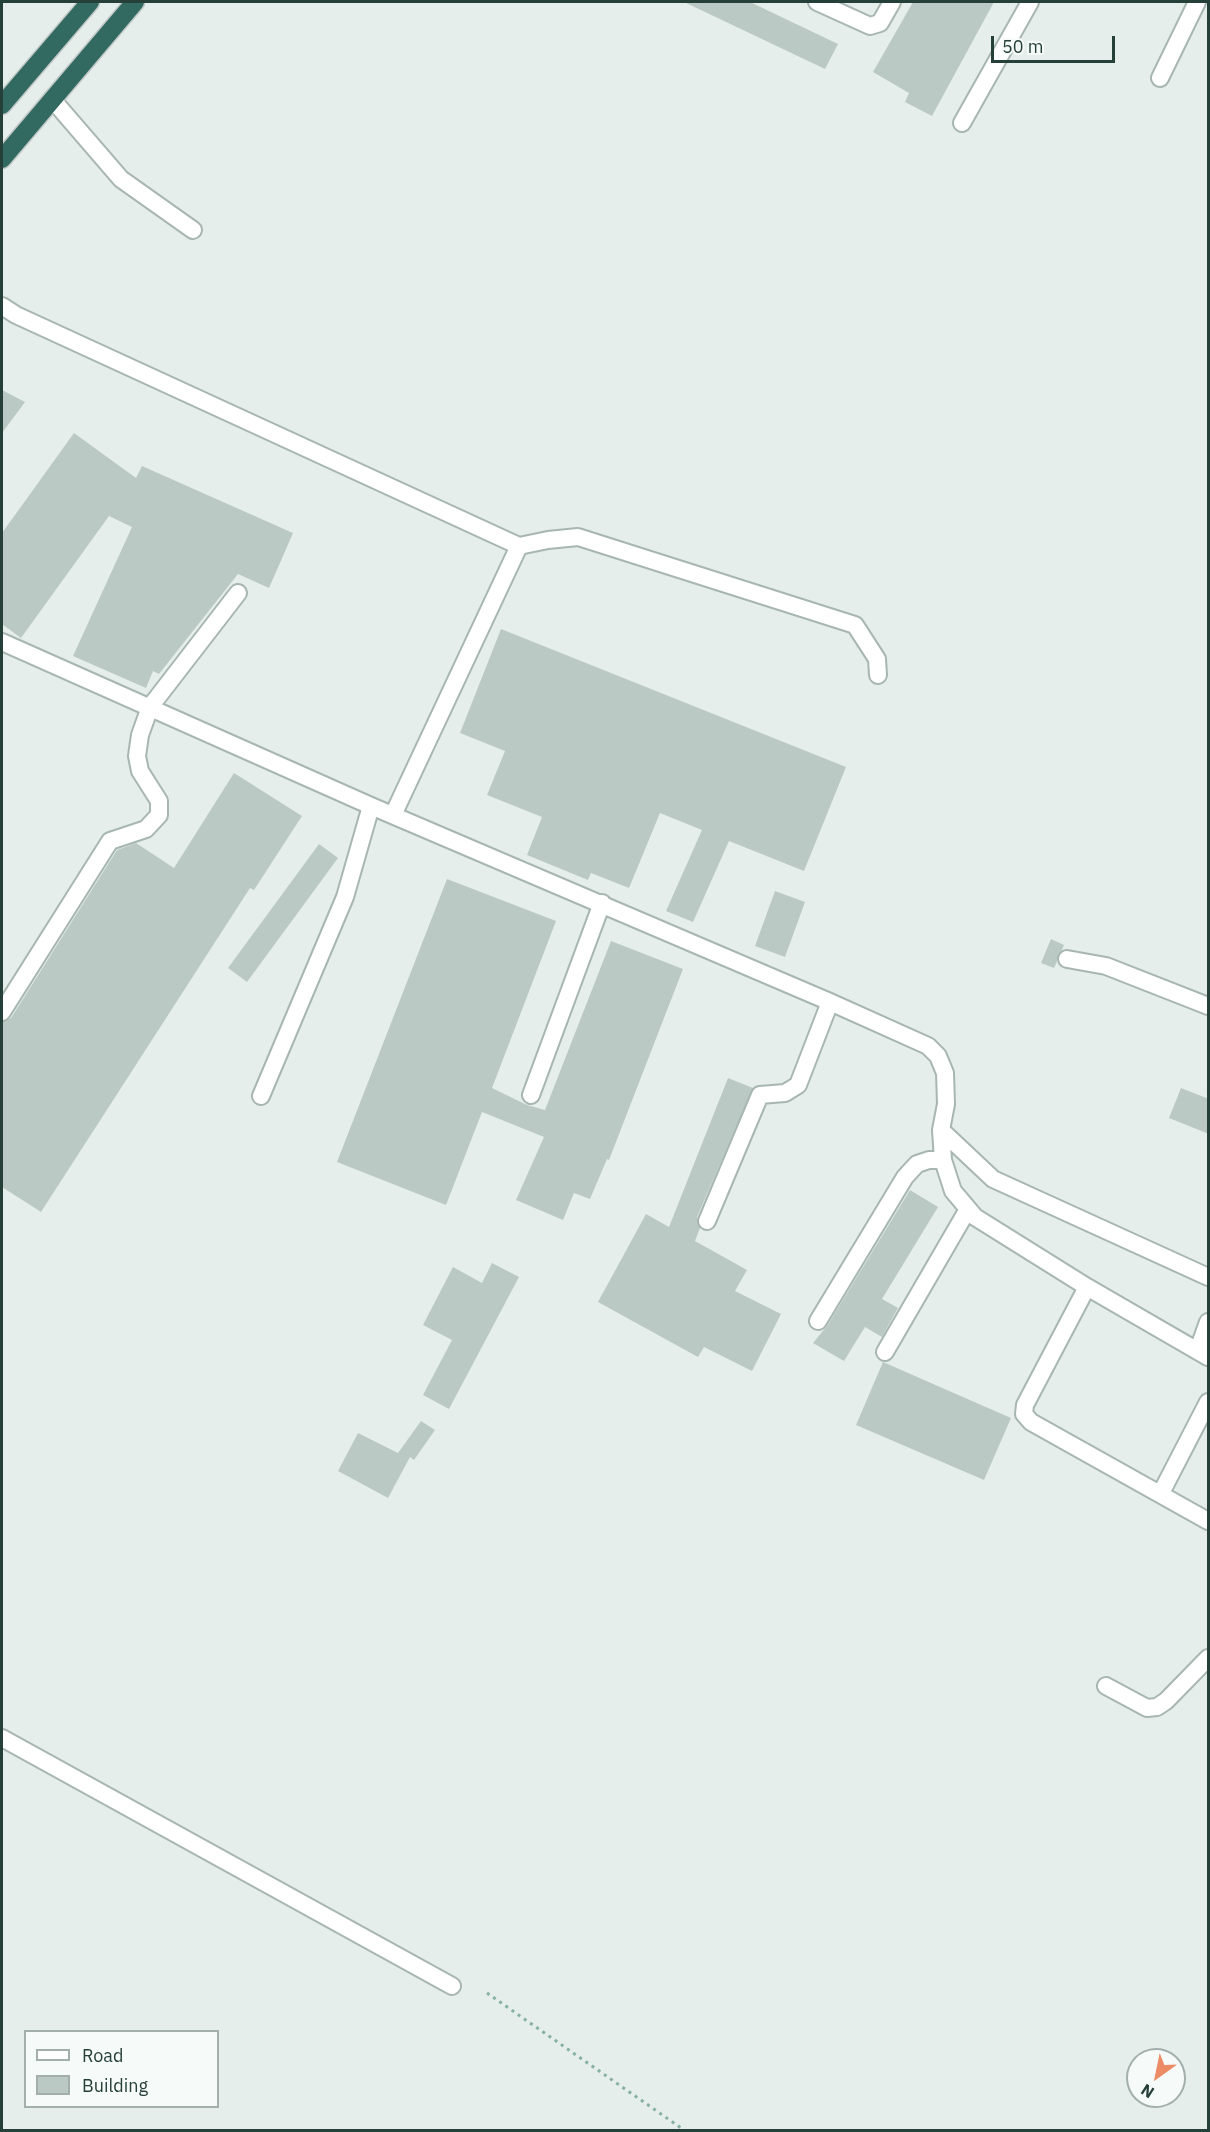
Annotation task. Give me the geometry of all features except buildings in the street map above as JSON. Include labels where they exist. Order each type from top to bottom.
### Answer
[{"type":"highway","points":[[2,105],[90,2]]},
{"type":"highway","points":[[2,159],[135,2]]},
{"type":"street","points":[[817,2],[870,26],[880,23],[892,2]]},
{"type":"street","points":[[962,123],[1030,2]]},
{"type":"street","points":[[1160,78],[1197,2]]},
{"type":"street","points":[[52,99],[121,178],[193,230]]},
{"type":"street","points":[[2,306],[26,320],[519,546],[578,537],[855,625],[877,659],[878,675]]},
{"type":"street","points":[[393,815],[519,546]]},
{"type":"street","points":[[2,1012],[110,841],[146,829],[159,816],[159,801],[140,771],[137,756],[140,735],[150,707],[238,593]]},
{"type":"street","points":[[2,642],[371,806],[602,903],[927,1046],[938,1056],[945,1073],[946,1104],[941,1130],[943,1160],[953,1191],[975,1217],[1087,1287],[1203,1354],[1209,1322]]},
{"type":"street","points":[[261,1096],[345,897],[371,806]]},
{"type":"street","points":[[531,1095],[602,903]]},
{"type":"street","points":[[1067,959],[1106,966],[1209,1006]]},
{"type":"street","points":[[707,1221],[760,1095],[785,1093],[798,1085],[830,1002]]},
{"type":"street","points":[[941,1130],[993,1179],[1209,1277]]},
{"type":"street","points":[[818,1321],[905,1177],[916,1164],[929,1160],[943,1160]]},
{"type":"street","points":[[885,1352],[968,1209]]},
{"type":"street","points":[[1087,1287],[1025,1405],[1024,1414],[1031,1422],[1209,1521]]},
{"type":"street","points":[[1161,1493],[1209,1402]]},
{"type":"street","points":[[1106,1686],[1147,1708],[1156,1707],[1166,1701],[1209,1658]]},
{"type":"street","points":[[2,1738],[452,1986]]},
{"type":"path","points":[[487,1993],[684,2130]]}]
